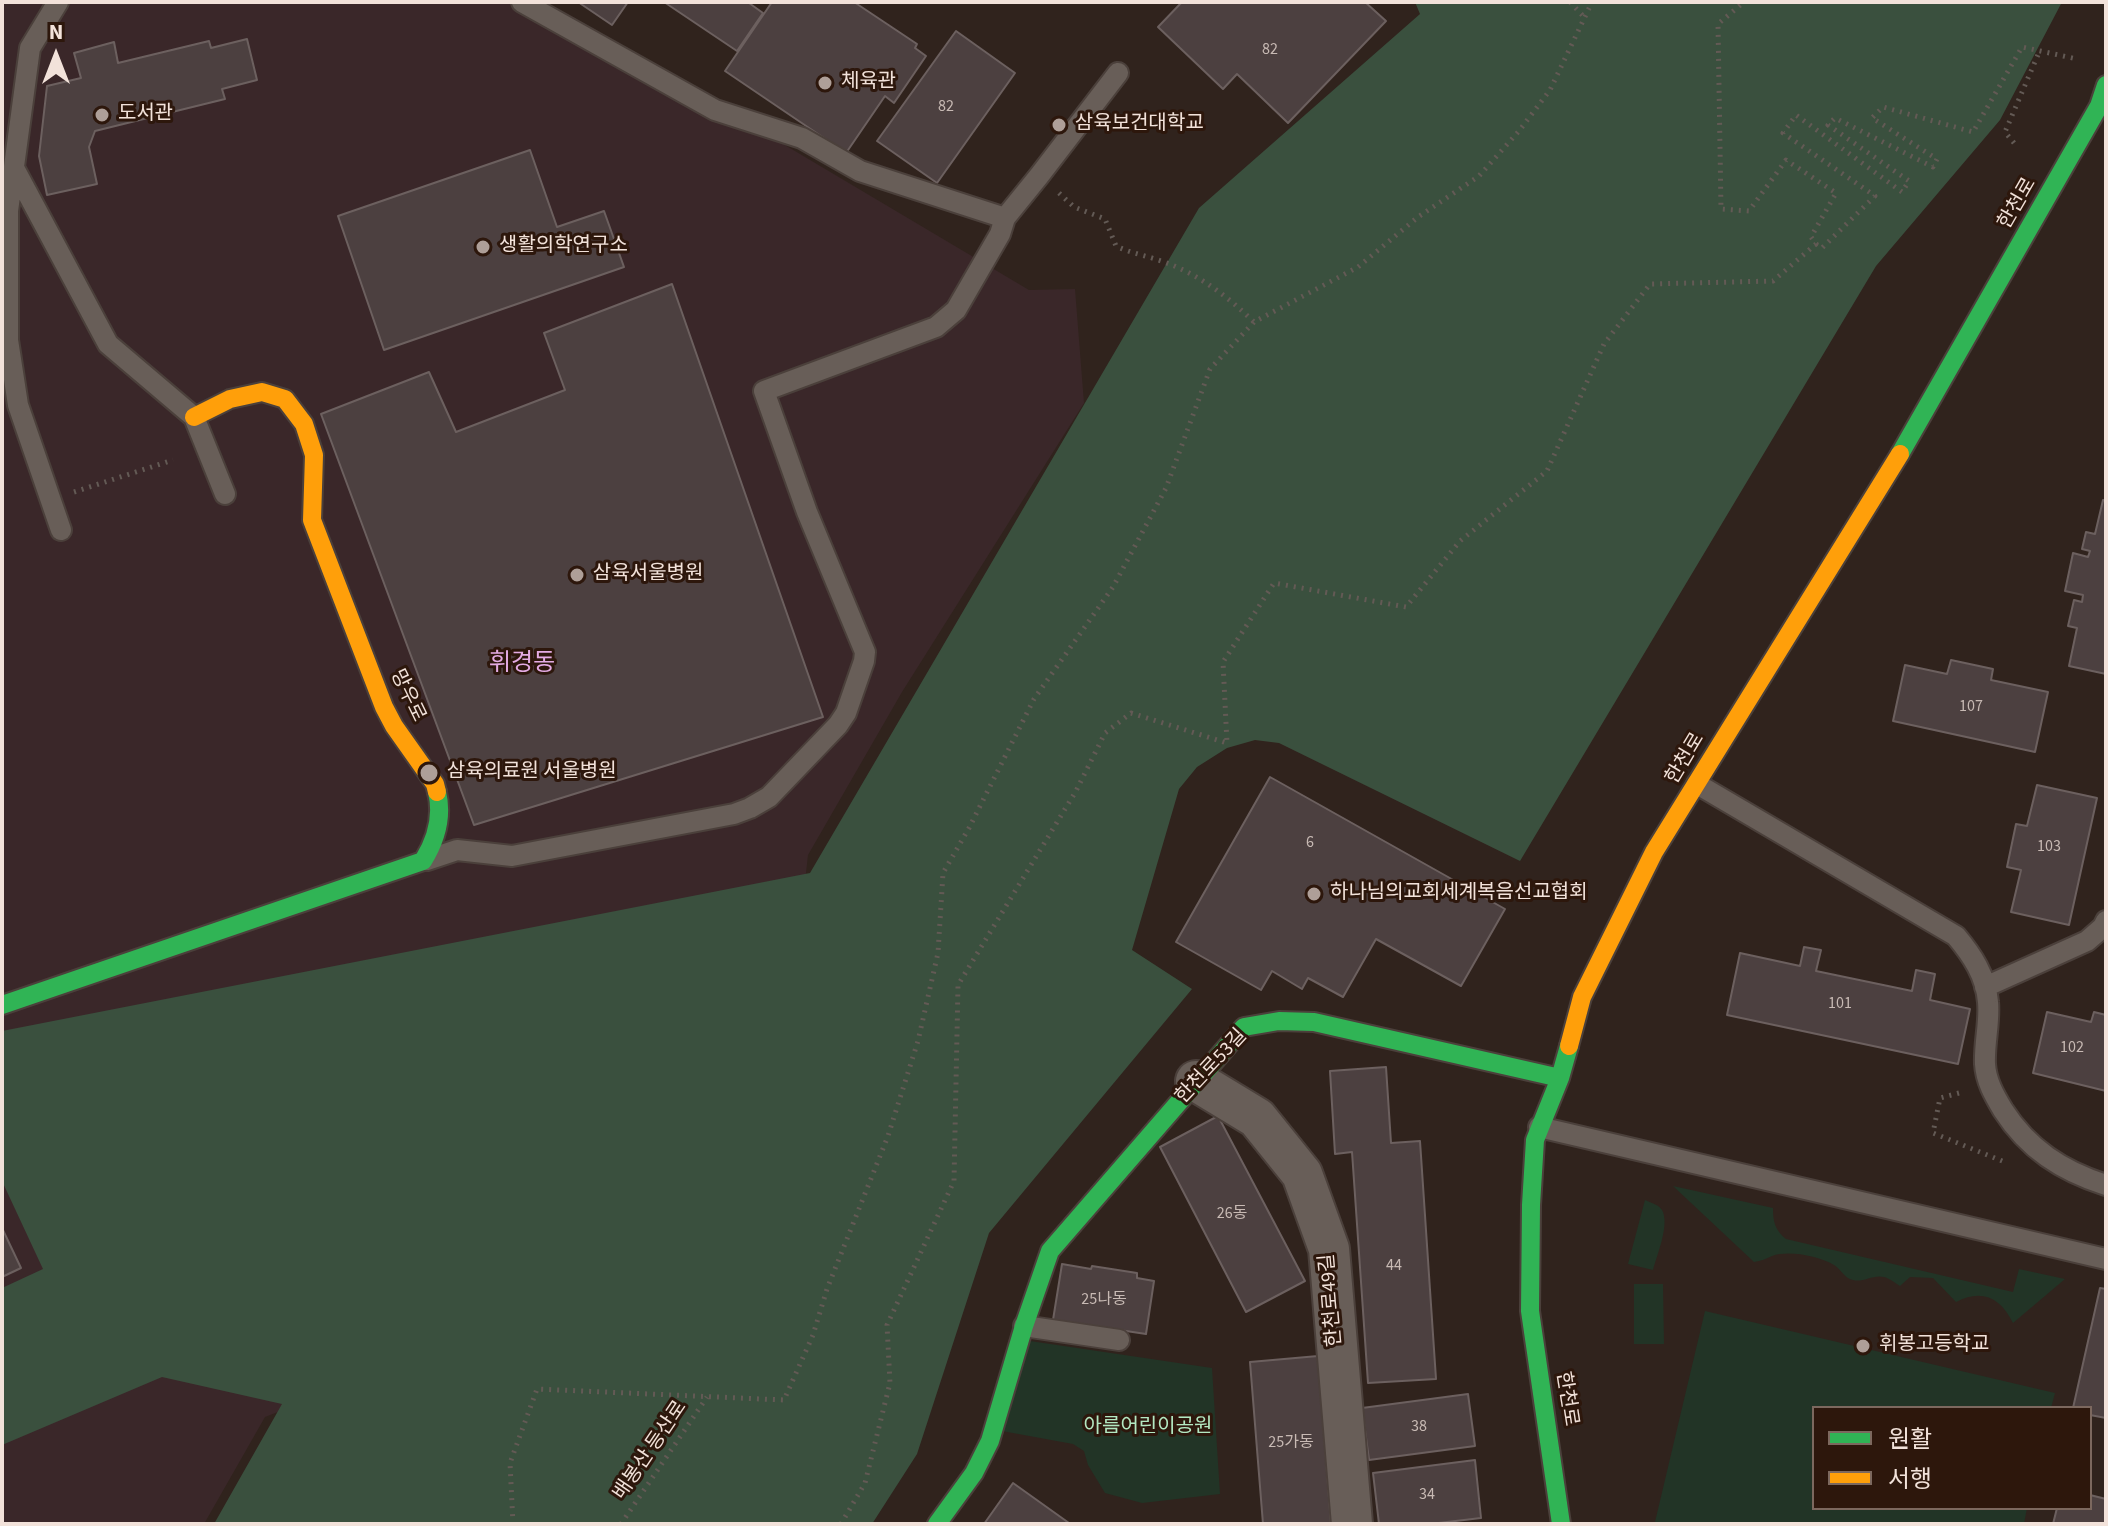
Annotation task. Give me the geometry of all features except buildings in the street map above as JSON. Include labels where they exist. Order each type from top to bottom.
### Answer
[{"type":"street","name":"한천로","points":[[1561,1524],[1530,1311],[1531,1205],[1535,1140],[1560,1078],[1582,997],[1654,852],[1911,437],[2104,109],[2106,85]]},
{"type":"street","name":"망우로","points":[[194,417],[230,399],[262,392],[285,399],[304,424],[314,455],[312,520],[384,707],[435,784],[439,801],[438,820],[434,843],[423,861]]},
{"type":"street","points":[[2,1005],[423,861]]},
{"type":"street","name":"한천로53길","points":[[937,1524],[974,1473],[990,1441],[1050,1251],[1244,1027],[1284,1020],[1314,1022],[1560,1078]]},
{"type":"street","name":"한천로49길","points":[[1196,1081],[1257,1118],[1284,1151],[1302,1174],[1329,1249],[1352,1524]]},
{"type":"lane","points":[[58,2],[30,48],[8,211],[8,340],[18,405],[61,530]]},
{"type":"lane","points":[[522,2],[715,110],[802,138],[860,171],[1005,218]]},
{"type":"lane","points":[[423,861],[457,850],[512,856],[734,814],[769,797],[838,725],[846,713],[865,652],[807,512],[764,391],[936,327],[948,319],[1000,234],[1005,218],[1118,73]]},
{"type":"lane","points":[[14,168],[108,344],[194,417],[225,494]]},
{"type":"lane","points":[[1697,784],[1956,936],[1983,977],[1988,1003],[1985,1066],[1991,1090],[2022,1136],[2045,1157],[2106,1185]]},
{"type":"lane","points":[[1985,987],[2087,941],[2106,921]]},
{"type":"lane","points":[[1539,1127],[2106,1259]]},
{"type":"lane","points":[[1024,1326],[1119,1340]]},
{"type":"path","points":[[1570,2],[1584,17]]},
{"type":"path","points":[[513,1524],[510,1463],[537,1389],[784,1400],[813,1335],[827,1289],[888,1136],[918,1041],[938,953],[943,873],[1034,699],[1113,587],[1166,488],[1210,369],[1254,322],[1358,267],[1418,217],[1479,176],[1550,90],[1592,2]]},
{"type":"path","points":[[1744,2],[1718,24],[1721,209],[1749,211],[1786,160],[1836,193],[1811,237],[1822,248],[1875,196],[1783,133],[1796,115],[1902,192],[1909,181],[1828,125],[1835,118],[1933,167],[1937,159],[1872,118],[1883,107],[1973,132],[2022,47],[2040,50],[2005,132],[2014,143]]},
{"type":"path","points":[[1039,176],[1074,207],[1105,219],[1116,246],[1131,254],[1155,258],[1188,272],[1228,298],[1254,322]]},
{"type":"path","points":[[841,1524],[865,1483],[890,1383],[887,1325],[954,1181],[958,985],[1076,791],[1105,733],[1131,713],[1227,743],[1223,662],[1274,583],[1406,607],[1460,541],[1547,471],[1604,344],[1650,284],[1773,281],[1816,244]]},
{"type":"path","points":[[50,500],[173,460]]},
{"type":"path","points":[[1959,1093],[1940,1098],[1933,1133],[2007,1163]]},
{"type":"path","name":"배봉산 등산로","points":[[621,1524],[707,1397]]},
{"type":"shaded area","name":"삼육의료원 서울병원","points":[[2,2],[544,2],[1029,290],[1075,289],[1084,403],[902,692],[808,855],[767,1220],[265,1417],[204,1524],[2,1524]]},
{"type":"green space","points":[[1415,2],[2062,2],[2000,120],[1876,266],[1520,861],[1279,743],[1255,740],[1227,748],[1197,767],[1179,789],[1132,950],[1192,989],[989,1233],[917,1454],[872,1524],[214,1524],[282,1404],[162,1377],[2,1445],[2,1288],[43,1269],[2,1181],[2,1031],[810,873],[1199,208],[1420,14]]},
{"type":"green space","points":[[1673,1186],[1773,1208],[1775,1225],[1786,1239],[2013,1292],[2019,1269],[2065,1279],[2013,1323],[2003,1307],[1990,1298],[1974,1296],[1956,1302],[1933,1278],[1910,1277],[1900,1286],[1880,1276],[1853,1280],[1828,1262],[1795,1254],[1779,1254],[1754,1262]]},
{"type":"green space","points":[[1645,1200],[1662,1210],[1665,1223],[1653,1270],[1628,1264]]},
{"type":"green space","points":[[1634,1284],[1663,1284],[1664,1344],[1634,1344]]},
{"type":"green space","points":[[1705,1311],[2055,1393],[2052,1406],[1812,1406],[1812,1510],[2027,1510],[2024,1524],[1655,1522]]},
{"type":"green space","name":"아름어린이공원","points":[[1030,1341],[1212,1368],[1220,1494],[1142,1503],[1105,1493],[1088,1465],[1084,1451],[1073,1444],[1002,1431]]},
{"type":"traffic: fast","points":[[1900,454],[2099,106],[2106,85]]},
{"type":"traffic: fast","points":[[2,1005],[423,861],[437,828],[437,792]]},
{"type":"traffic: fast","points":[[937,1524],[974,1473],[990,1441],[1050,1251],[1244,1027],[1279,1021],[1314,1022],[1560,1078]]},
{"type":"traffic: fast","points":[[1561,1524],[1530,1311],[1531,1205],[1535,1140],[1560,1078],[1569,1046]]},
{"type":"traffic: slow","points":[[194,417],[230,399],[262,392],[285,399],[304,424],[314,455],[312,520],[384,707],[435,784],[437,792]]},
{"type":"traffic: slow","points":[[1569,1046],[1582,997],[1654,852],[1900,454]]},
{"type":"place","name":"체육관","points":[[825,83]]},
{"type":"place","name":"도서관","points":[[102,115]]},
{"type":"place","name":"삼육보건대학교","points":[[1059,125]]},
{"type":"place","name":"생활의학연구소","points":[[483,247]]},
{"type":"place","name":"삼육서울병원","points":[[577,575]]},
{"type":"place","name":"삼육의료원 서울병원","points":[[429,773]]},
{"type":"place","name":"하나님의교회세계복음선교협회","points":[[1314,894]]},
{"type":"place","name":"휘봉고등학교","points":[[1863,1346]]},
{"type":"district","name":"휘경동","points":[[522,665]]}]
